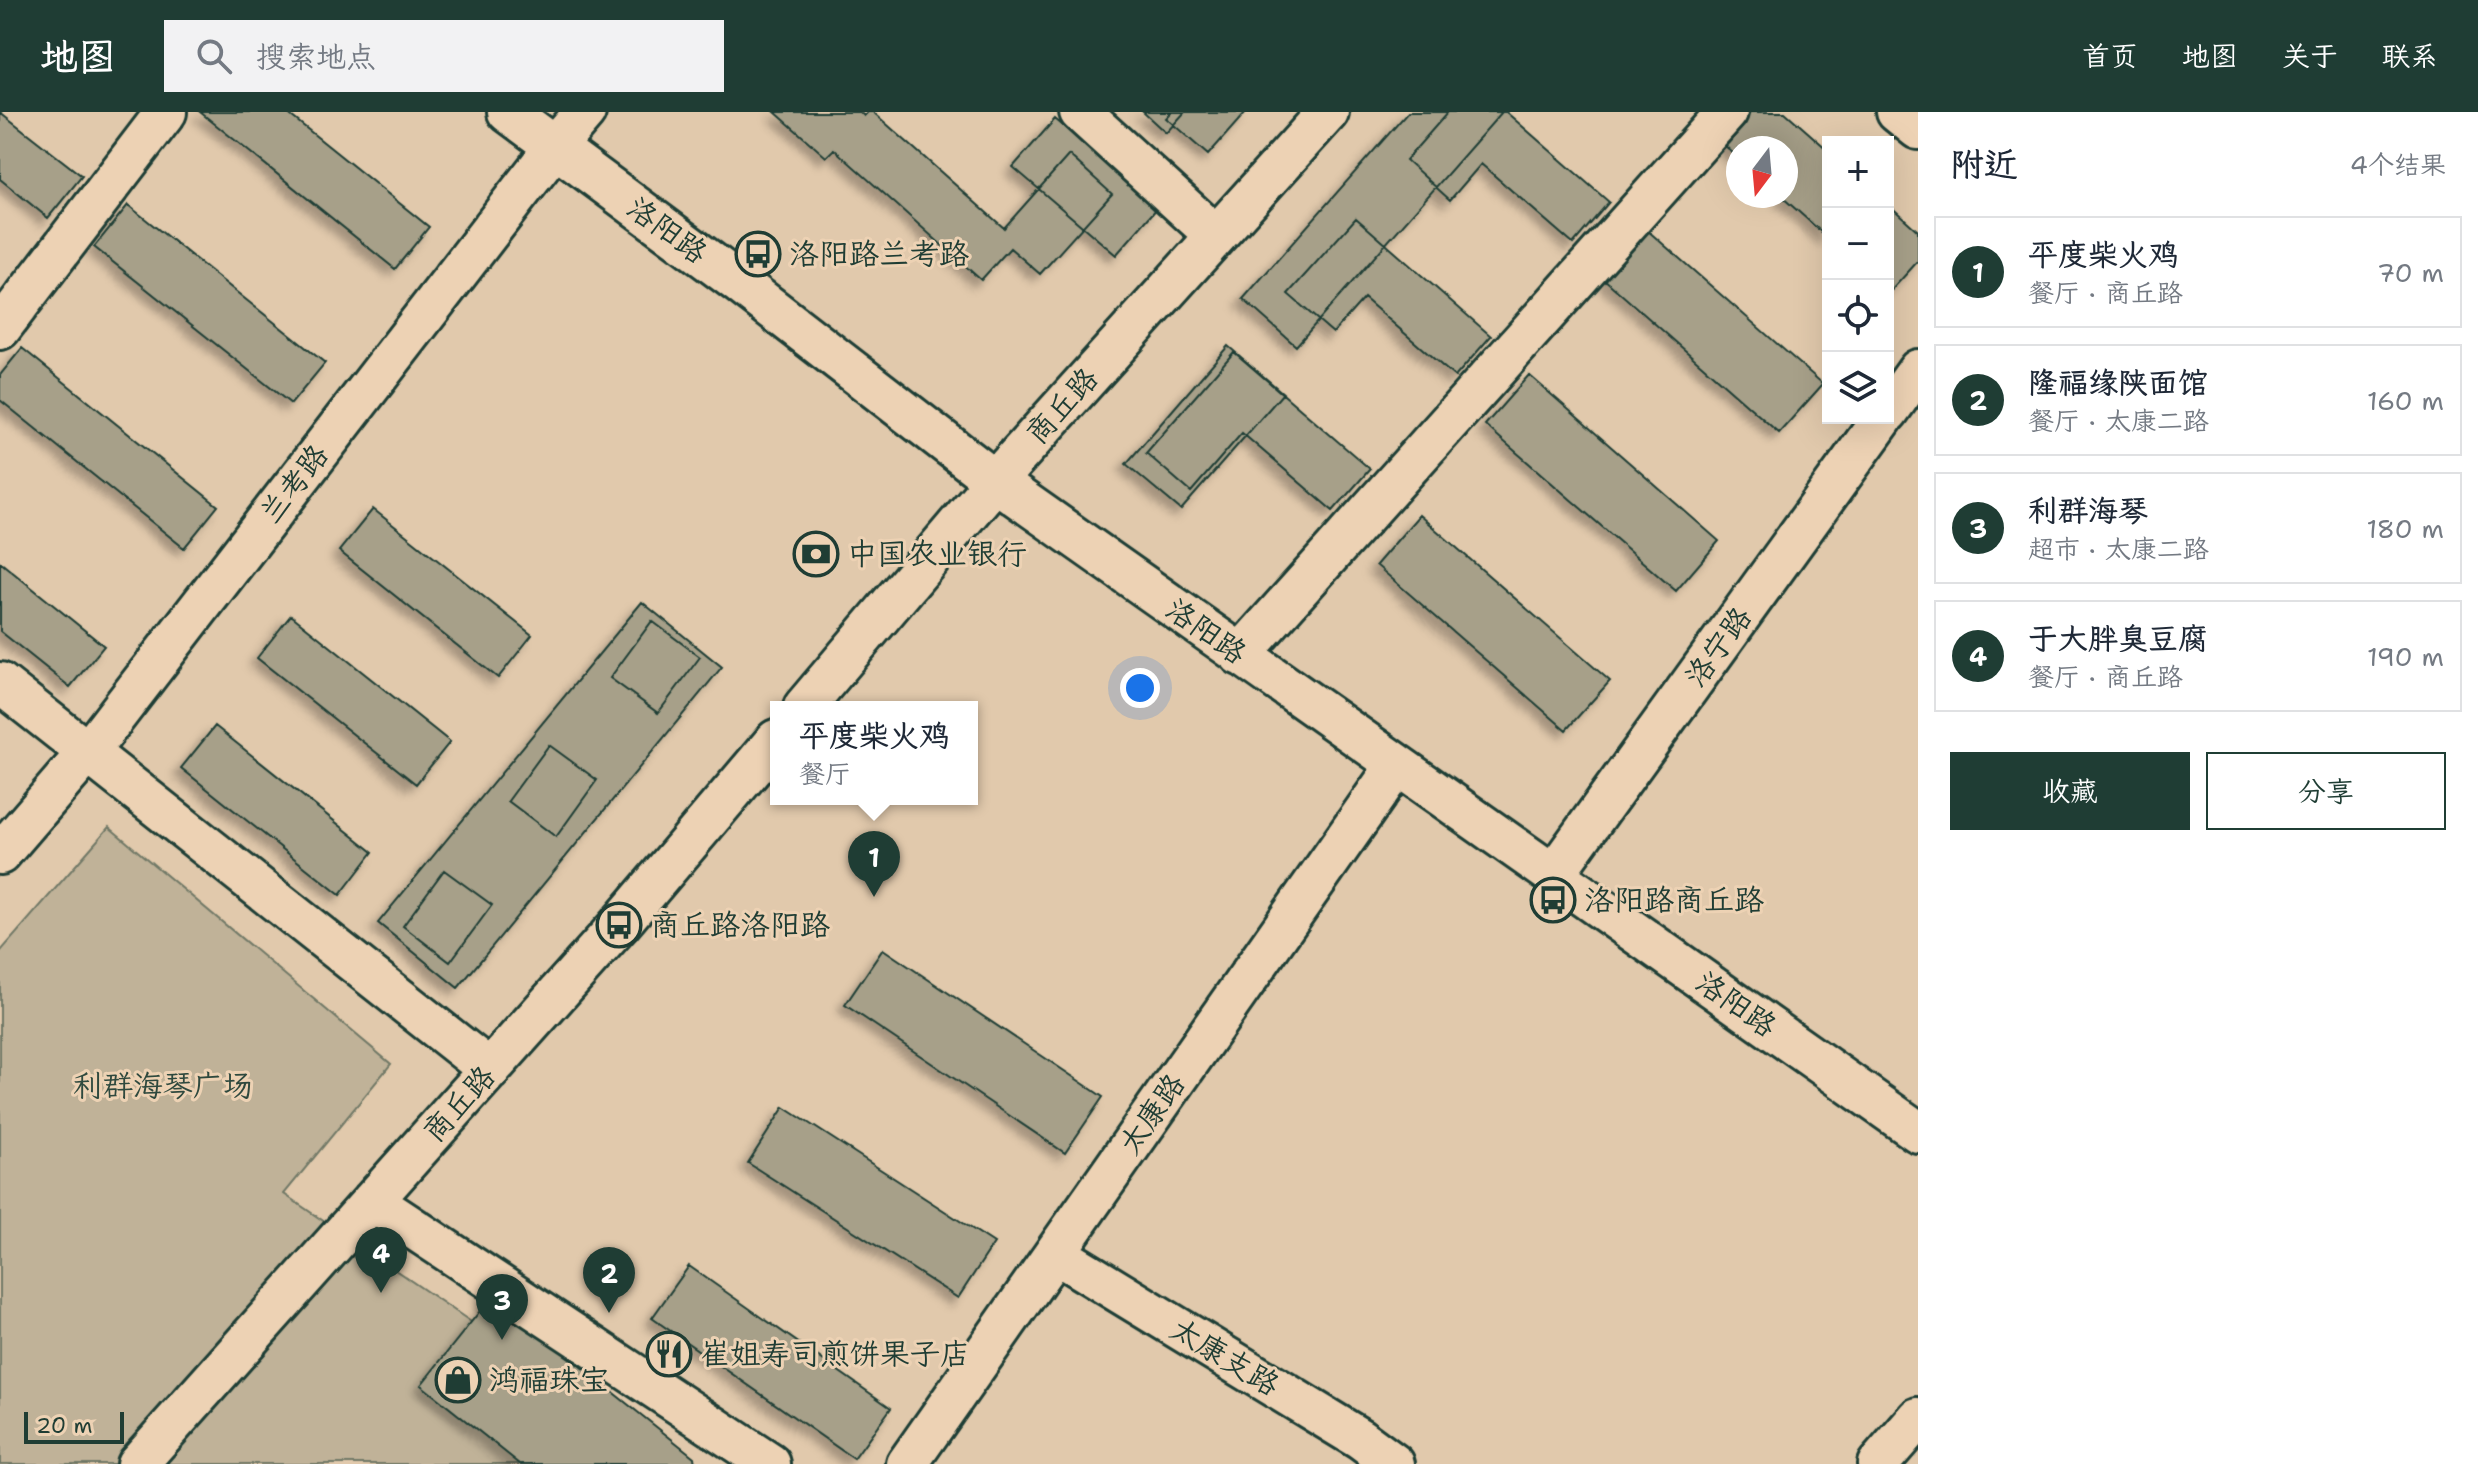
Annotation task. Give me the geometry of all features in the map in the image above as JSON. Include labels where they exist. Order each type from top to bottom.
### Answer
[{"type":"street","points":[[0,329],[166,112]]},
{"type":"street","name":"洛阳路","points":[[508,112],[739,283],[995,481],[1918,1132]]},
{"type":"street","name":"兰考路","points":[[0,854],[88,752],[554,148],[585,112]]},
{"type":"street","points":[[1080,112],[1216,236]]},
{"type":"street","name":"商丘路","points":[[809,701],[995,481],[1328,112]]},
{"type":"street","points":[[1240,655],[1727,112]]},
{"type":"street","points":[[1897,112],[1918,129]]},
{"type":"street","points":[[1894,404],[1918,370]]},
{"type":"street","name":"洛宁路","points":[[1553,875],[1879,424]]},
{"type":"street","points":[[0,683],[490,1070]]},
{"type":"street","name":"商丘路","points":[[137,1464],[619,925],[770,747]]},
{"type":"street","name":"太康路","points":[[907,1464],[1397,765]]},
{"type":"street","points":[[372,1201],[770,1464]]},
{"type":"street","name":"太康支路","points":[[1055,1253],[1360,1439],[1394,1464]]},
{"type":"street","points":[[1878,1464],[1918,1418]]},
{"type":"green space","name":"利群海琴广场","points":[[109,827],[391,1064],[284,1194],[679,1464],[0,1464],[0,952]]},
{"type":"building","points":[[0,112],[82,176],[48,218],[0,179]]},
{"type":"building","points":[[200,112],[286,112],[429,227],[395,269]]},
{"type":"building","points":[[775,112],[860,112],[864,116],[873,112],[1004,228],[1069,155],[1112,194],[1040,274],[1010,248],[981,280],[834,149],[826,157]]},
{"type":"building","points":[[1143,112],[1185,112],[1166,133]]},
{"type":"building","points":[[1172,112],[1246,112],[1208,155],[1166,118]]},
{"type":"building","points":[[1408,112],[1502,112],[1296,346],[1243,299]]},
{"type":"building","points":[[1448,112],[1506,112],[1609,202],[1573,244],[1481,164],[1450,200],[1406,160]]},
{"type":"building","points":[[1750,112],[1785,112],[1822,145],[1822,233],[1794,208],[1798,208],[1798,136],[1728,136]]},
{"type":"building","points":[[1055,119],[1158,207],[1116,255],[1013,167]]},
{"type":"building","points":[[128,205],[325,363],[291,404],[94,247]]},
{"type":"building","points":[[1894,209],[1918,231],[1918,261],[1894,287]]},
{"type":"building","points":[[1356,218],[1491,336],[1455,377],[1364,298],[1333,333],[1288,294]]},
{"type":"building","points":[[1647,230],[1822,385],[1779,433],[1604,279]]},
{"type":"building","points":[[1228,346],[1283,393],[1181,510],[1126,464]]},
{"type":"building","points":[[22,348],[218,506],[184,548],[0,400],[0,375]]},
{"type":"building","points":[[1234,352],[1370,469],[1333,511],[1242,433],[1191,492],[1146,453]]},
{"type":"building","points":[[1529,375],[1719,541],[1676,591],[1485,425]]},
{"type":"building","points":[[373,509],[532,635],[498,678],[339,551]]},
{"type":"building","points":[[1419,515],[1610,681],[1566,730],[1376,565]]},
{"type":"building","points":[[0,562],[104,646],[70,687],[0,631]]},
{"type":"building","points":[[642,602],[722,667],[458,988],[378,923]]},
{"type":"building","points":[[291,615],[450,742],[416,784],[257,658]]},
{"type":"building","points":[[652,621],[700,657],[658,713],[610,678]]},
{"type":"building","points":[[215,726],[373,852],[340,895],[181,768]]},
{"type":"building","points":[[549,745],[597,780],[556,837],[508,801]]},
{"type":"building","points":[[444,870],[492,905],[450,962],[403,926]]},
{"type":"building","points":[[883,949],[1103,1097],[1065,1153],[845,1005]]},
{"type":"building","points":[[784,1107],[994,1243],[958,1298],[748,1163]]},
{"type":"building","points":[[689,1266],[891,1408],[854,1459],[652,1318]]},
{"type":"building","points":[[492,1296],[694,1457],[695,1464],[520,1464],[421,1385]]},
{"type":"place","name":"洛阳路兰考路","points":[[758,254]]},
{"type":"place","name":"中国农业银行","points":[[816,554]]},
{"type":"place","name":"平度柴火鸡","points":[[874,897]]},
{"type":"place","name":"洛阳路商丘路","points":[[1553,900]]},
{"type":"place","name":"商丘路洛阳路","points":[[619,925]]},
{"type":"place","name":"于大胖臭豆腐","points":[[381,1293]]},
{"type":"place","name":"隆福缘陕面馆","points":[[609,1313]]},
{"type":"place","name":"利群海琴","points":[[502,1340]]},
{"type":"place","name":"崔姐寿司煎饼果子店","points":[[669,1354]]},
{"type":"place","name":"鸿福珠宝","points":[[458,1380]]}]
